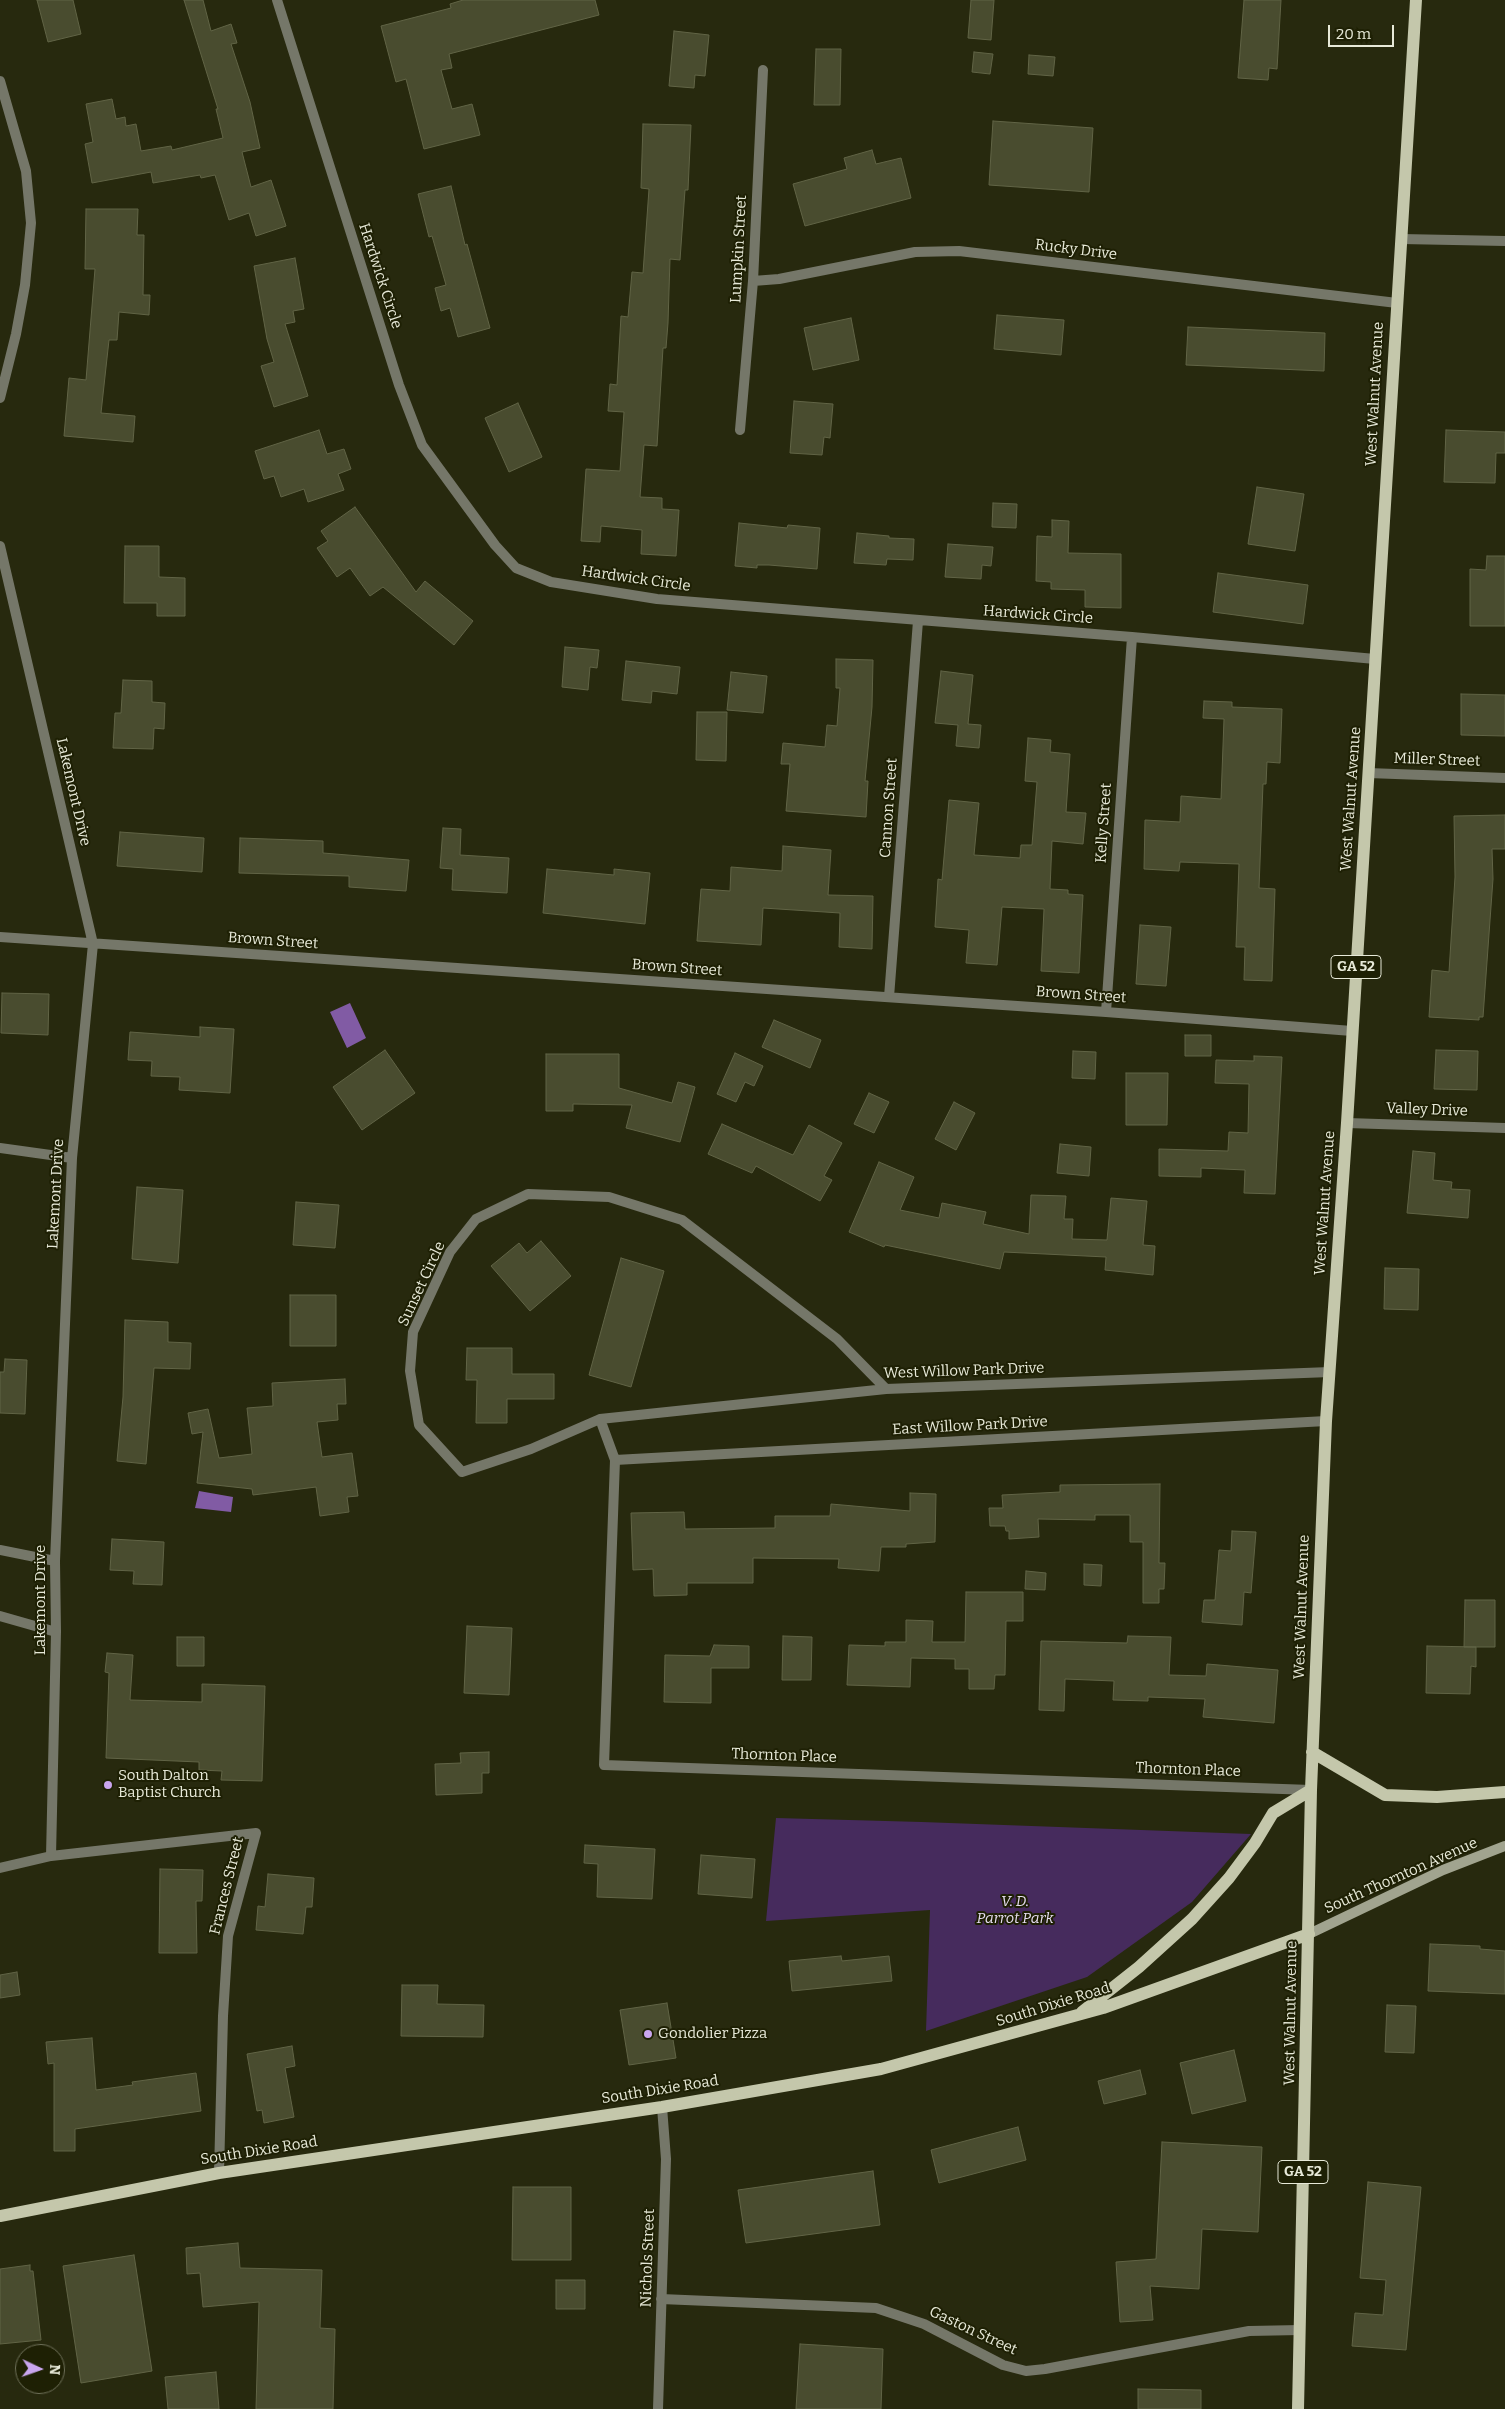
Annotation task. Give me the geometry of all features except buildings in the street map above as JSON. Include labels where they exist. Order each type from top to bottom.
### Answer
[{"type":"main road","name":"West Walnut Avenue","points":[[1298,2409],[1312,1752],[1326,1421],[1347,1123],[1416,0]]},
{"type":"main road","points":[[1312,1752],[1385,1795],[1437,1798],[1505,1792]]},
{"type":"main road","points":[[1077,2016],[1139,1966],[1192,1919],[1229,1878],[1255,1843],[1273,1813],[1311,1790]]},
{"type":"main road","name":"South Thornton Avenue","points":[[1309,1934],[1443,1870],[1505,1846]]},
{"type":"main road","name":"South Dixie Road","points":[[0,2216],[219,2174],[662,2107],[882,2069],[1077,2016],[1309,1934]]},
{"type":"street","name":"Hardwick Circle","points":[[277,0],[398,385],[422,446],[494,545],[516,568],[551,582],[657,599],[918,622],[1132,637],[1376,659]]},
{"type":"street","name":"Lumpkin Street","points":[[740,430],[753,281],[763,70]]},
{"type":"street","points":[[0,81],[26,171],[31,222],[25,285],[16,334],[0,398]]},
{"type":"street","points":[[1401,239],[1505,241]]},
{"type":"street","name":"Rucky Drive","points":[[753,281],[779,279],[915,252],[958,251],[1397,304]]},
{"type":"street","name":"Lakemont Drive","points":[[0,546],[93,944],[72,1158],[55,1561],[56,1632],[51,1856]]},
{"type":"street","name":"Cannon Street","points":[[890,997],[918,622]]},
{"type":"street","name":"Kelly Street","points":[[1106,1012],[1132,637]]},
{"type":"street","name":"Miller Street","points":[[1368,773],[1505,778]]},
{"type":"street","name":"Brown Street","points":[[0,937],[1106,1012],[1352,1031]]},
{"type":"street","name":"Valley Drive","points":[[1347,1123],[1505,1128]]},
{"type":"street","points":[[0,1148],[72,1158]]},
{"type":"street","name":"Sunset Circle","points":[[600,1419],[531,1448],[462,1472],[419,1426],[410,1371],[414,1332],[450,1252],[476,1218],[528,1194],[609,1196],[682,1220],[837,1339],[886,1389]]},
{"type":"street","name":"West Willow Park Drive","points":[[600,1419],[886,1389],[1330,1372]]},
{"type":"street","name":"Thornton Place","points":[[600,1419],[615,1460],[604,1765],[1311,1790]]},
{"type":"street","name":"East Willow Park Drive","points":[[615,1460],[1326,1421]]},
{"type":"street","points":[[0,1550],[55,1561]]},
{"type":"street","points":[[0,1616],[56,1632]]},
{"type":"street","name":"Frances Street","points":[[0,1868],[51,1856],[256,1833],[228,1936],[223,2016],[219,2174]]},
{"type":"street","name":"Nichols Street","points":[[658,2409],[666,2159],[662,2107]]},
{"type":"street","name":"Gaston Street","points":[[661,2299],[876,2308],[924,2324],[1003,2365],[1026,2371],[1045,2370],[1249,2331],[1300,2330]]},
{"type":"green space","name":"V. D. Parrot Park","points":[[776,1818],[1251,1834],[1192,1902],[1087,1977],[926,2031],[930,1910],[766,1921]]},
{"type":"shaded area","points":[[350,1003],[366,1038],[347,1048],[330,1012]]},
{"type":"shaded area","points":[[199,1491],[233,1497],[231,1512],[195,1508]]},
{"type":"place","name":"South Dalton Baptist Church","points":[[108,1785]]},
{"type":"place","name":"Gondolier Pizza","points":[[648,2034]]}]
